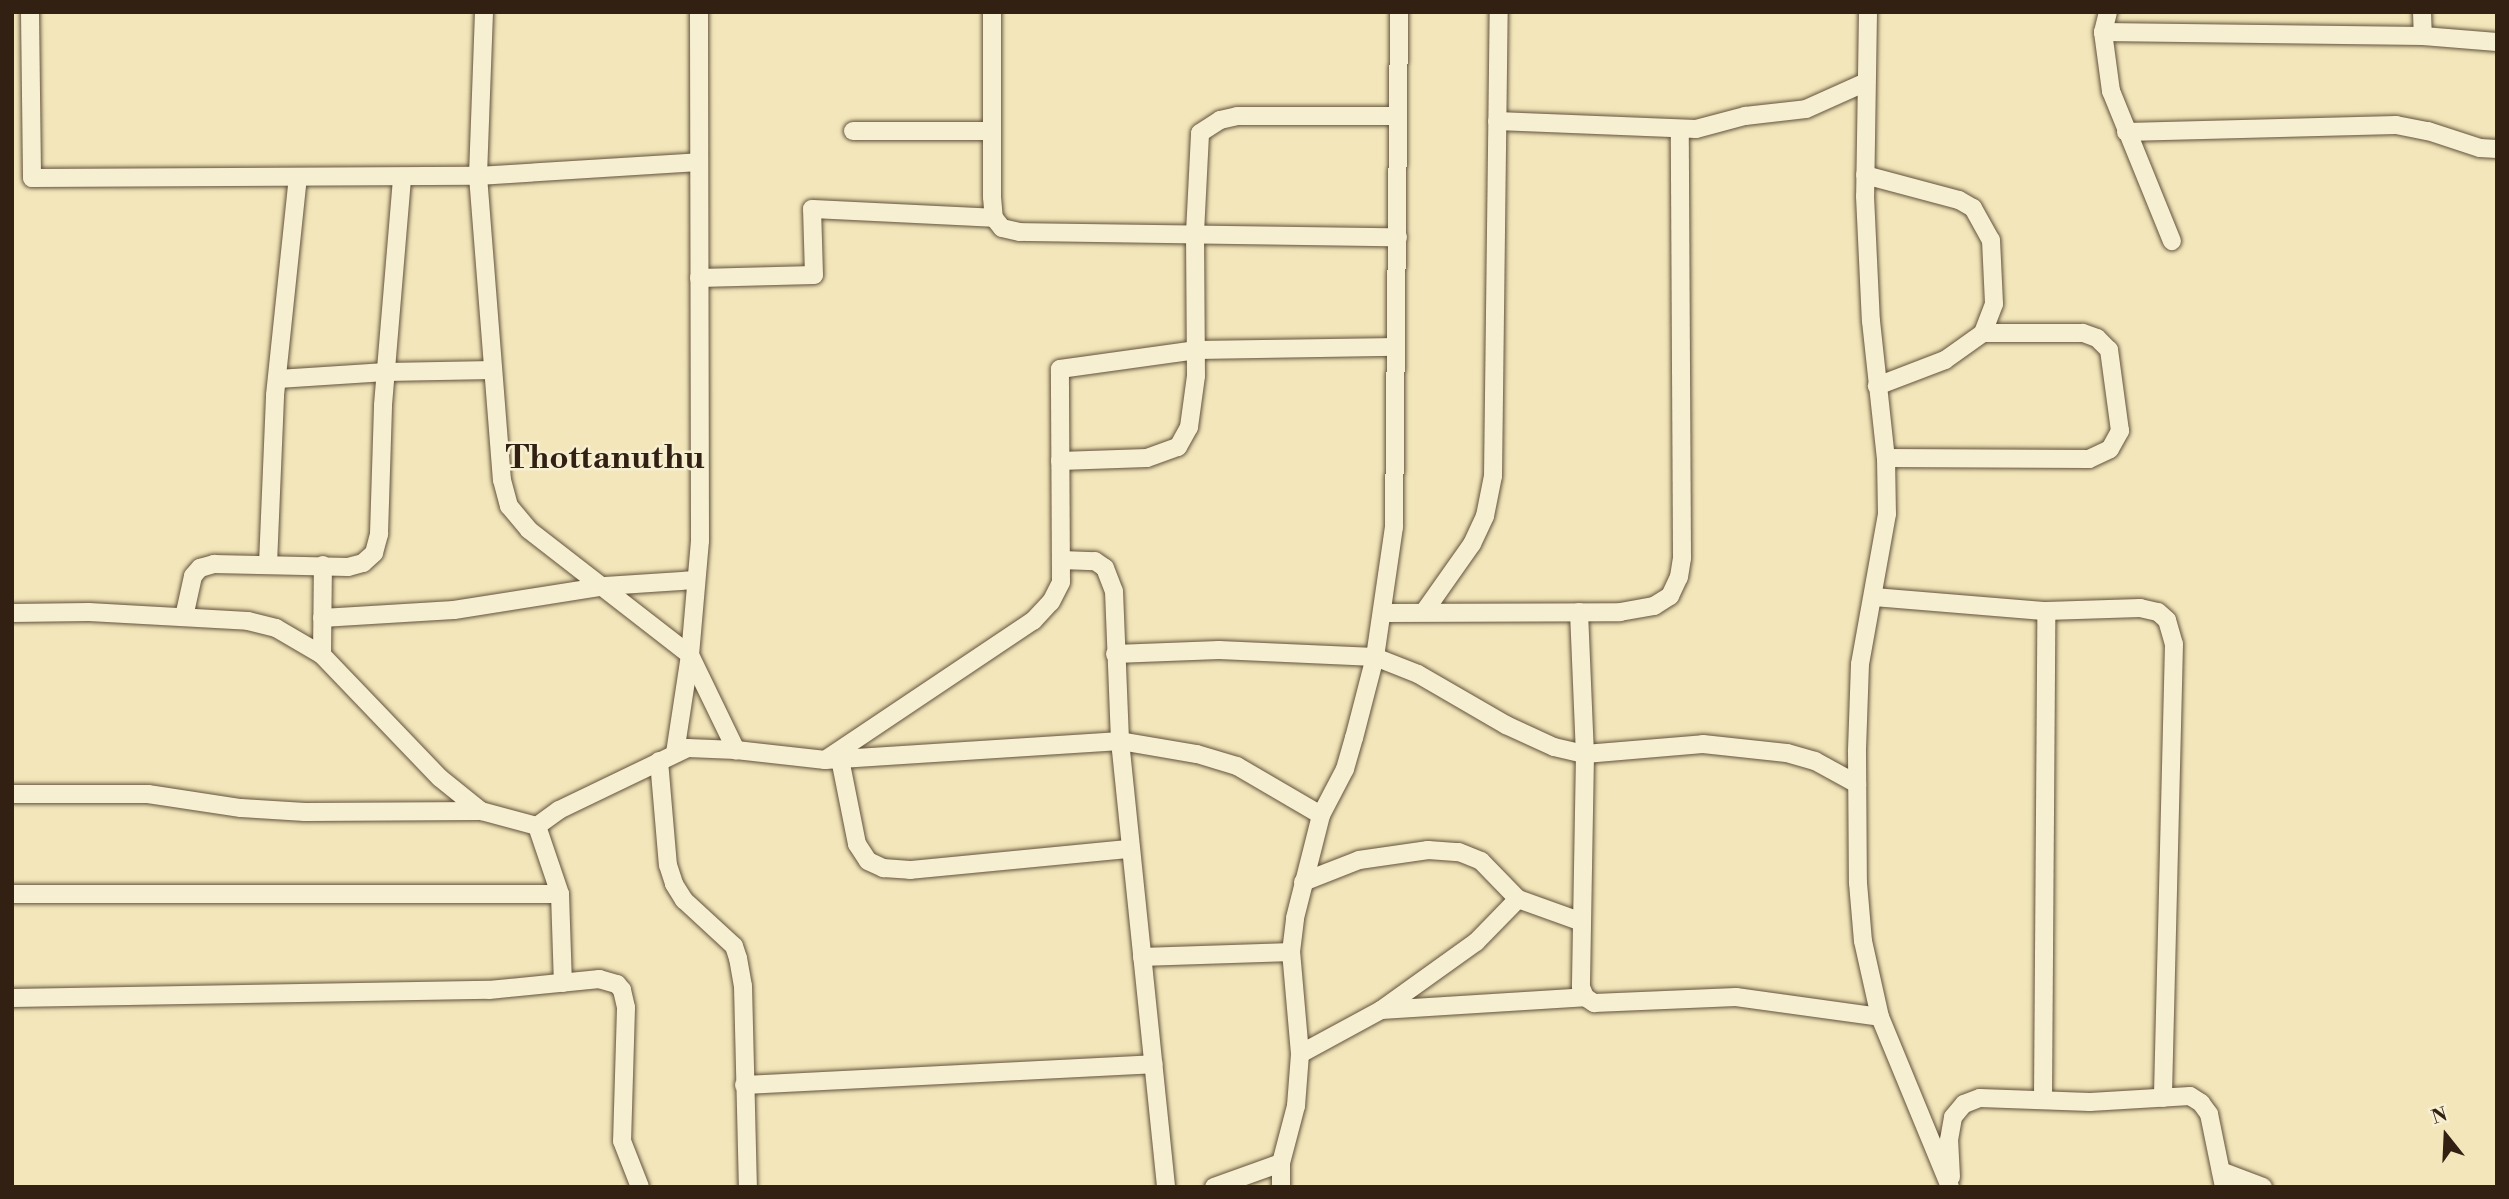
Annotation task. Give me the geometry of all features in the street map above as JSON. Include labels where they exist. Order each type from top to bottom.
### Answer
[{"type":"street","points":[[30,12],[32,178],[478,176],[699,162]]},
{"type":"street","points":[[484,12],[478,176],[502,480],[509,506],[529,530],[605,586],[690,655],[736,750]]},
{"type":"street","points":[[699,12],[700,541],[690,655],[667,757],[668,865],[674,884],[684,900],[734,946],[738,958],[743,986],[748,1187]]},
{"type":"street","points":[[992,12],[994,218],[1002,228],[1020,232],[1398,237]]},
{"type":"street","points":[[1281,1187],[1281,1163],[1296,1106],[1300,1054],[1291,952],[1303,882],[1321,815],[1345,769],[1375,657],[1394,527],[1399,12]]},
{"type":"street","points":[[1424,612],[1472,544],[1485,516],[1493,476],[1499,12]]},
{"type":"street","points":[[1868,12],[1865,175],[1877,386],[1886,458],[1887,514],[1860,664],[1858,883],[1863,941],[1880,1017],[1951,1187]]},
{"type":"street","points":[[2108,12],[2104,32],[2111,91],[2172,241]]},
{"type":"street","points":[[2422,12],[2423,36]]},
{"type":"street","points":[[2104,32],[2423,36],[2497,42]]},
{"type":"street","points":[[1497,121],[1696,130],[1745,116],[1806,109],[1866,82]]},
{"type":"street","points":[[1060,461],[1147,458],[1178,447],[1189,427],[1197,350],[1197,142],[1206,126],[1237,116],[1398,116]]},
{"type":"street","points":[[2126,132],[2396,125],[2428,131],[2480,148],[2497,149]]},
{"type":"street","points":[[1382,613],[1620,612],[1654,606],[1670,596],[1679,578],[1682,558],[1679,130]]},
{"type":"street","points":[[853,131],[992,131]]},
{"type":"street","points":[[1865,175],[1959,200],[1973,208],[1991,240],[1994,303],[1983,333]]},
{"type":"street","points":[[268,564],[278,379],[298,177]]},
{"type":"street","points":[[184,617],[193,576],[200,568],[214,564],[348,567],[363,563],[374,553],[379,534],[386,372],[402,177]]},
{"type":"street","points":[[699,278],[814,275],[813,209],[994,218]]},
{"type":"street","points":[[1877,386],[1945,359],[1983,333],[2083,333],[2097,338],[2109,350],[2120,431],[2110,449],[2089,459],[1886,458]]},
{"type":"street","points":[[832,760],[1033,621],[1051,601],[1061,582],[1060,369],[1197,350],[1396,347]]},
{"type":"street","points":[[278,379],[386,372],[493,370]]},
{"type":"street","points":[[1061,560],[1095,561],[1105,568],[1114,591],[1120,741],[1129,849],[1166,1187]]},
{"type":"street","points":[[321,655],[323,565]]},
{"type":"street","points":[[322,618],[454,610],[605,586],[696,580]]},
{"type":"street","points":[[1874,597],[2046,611],[2140,608],[2158,611],[2167,620],[2174,644],[2163,1098]]},
{"type":"street","points":[[2043,1099],[2046,611]]},
{"type":"street","points":[[1579,612],[1585,754],[1581,987],[1585,997],[1594,1003],[1736,997],[1880,1017]]},
{"type":"street","points":[[12,613],[184,617],[248,621],[276,628],[321,655],[440,778],[481,811]]},
{"type":"street","points":[[1115,654],[1219,649],[1375,657],[1418,674],[1506,725],[1554,747],[1585,754],[1680,745],[1787,753],[1815,761],[1857,784]]},
{"type":"street","points":[[537,826],[559,810],[688,748],[832,760],[1120,741],[1197,754],[1237,766],[1321,815]]},
{"type":"street","points":[[832,760],[857,844],[868,861],[883,869],[910,870],[1129,849]]},
{"type":"street","points":[[12,794],[148,794],[241,808],[305,812],[481,811],[537,826]]},
{"type":"street","points":[[537,826],[560,894],[562,983]]},
{"type":"street","points":[[1303,882],[1360,860],[1428,850],[1459,852],[1481,861],[1518,899],[1582,922]]},
{"type":"street","points":[[12,894],[560,894]]},
{"type":"street","points":[[1300,1054],[1381,1010],[1476,942],[1518,899]]},
{"type":"street","points":[[1142,957],[1291,952]]},
{"type":"street","points":[[12,998],[489,990],[599,979],[617,984],[622,990],[626,1007],[622,1141],[640,1187]]},
{"type":"street","points":[[1381,1010],[1585,997]]},
{"type":"street","points":[[744,1085],[1153,1063]]},
{"type":"street","points":[[1951,1187],[1949,1140],[1953,1117],[1964,1104],[1980,1098],[2090,1102],[2190,1096],[2201,1103],[2209,1114],[2223,1179],[2263,1187]]},
{"type":"street","points":[[1214,1187],[1281,1163]]},
{"type":"district","name":"Thottanuthu","points":[[605,459]]}]
